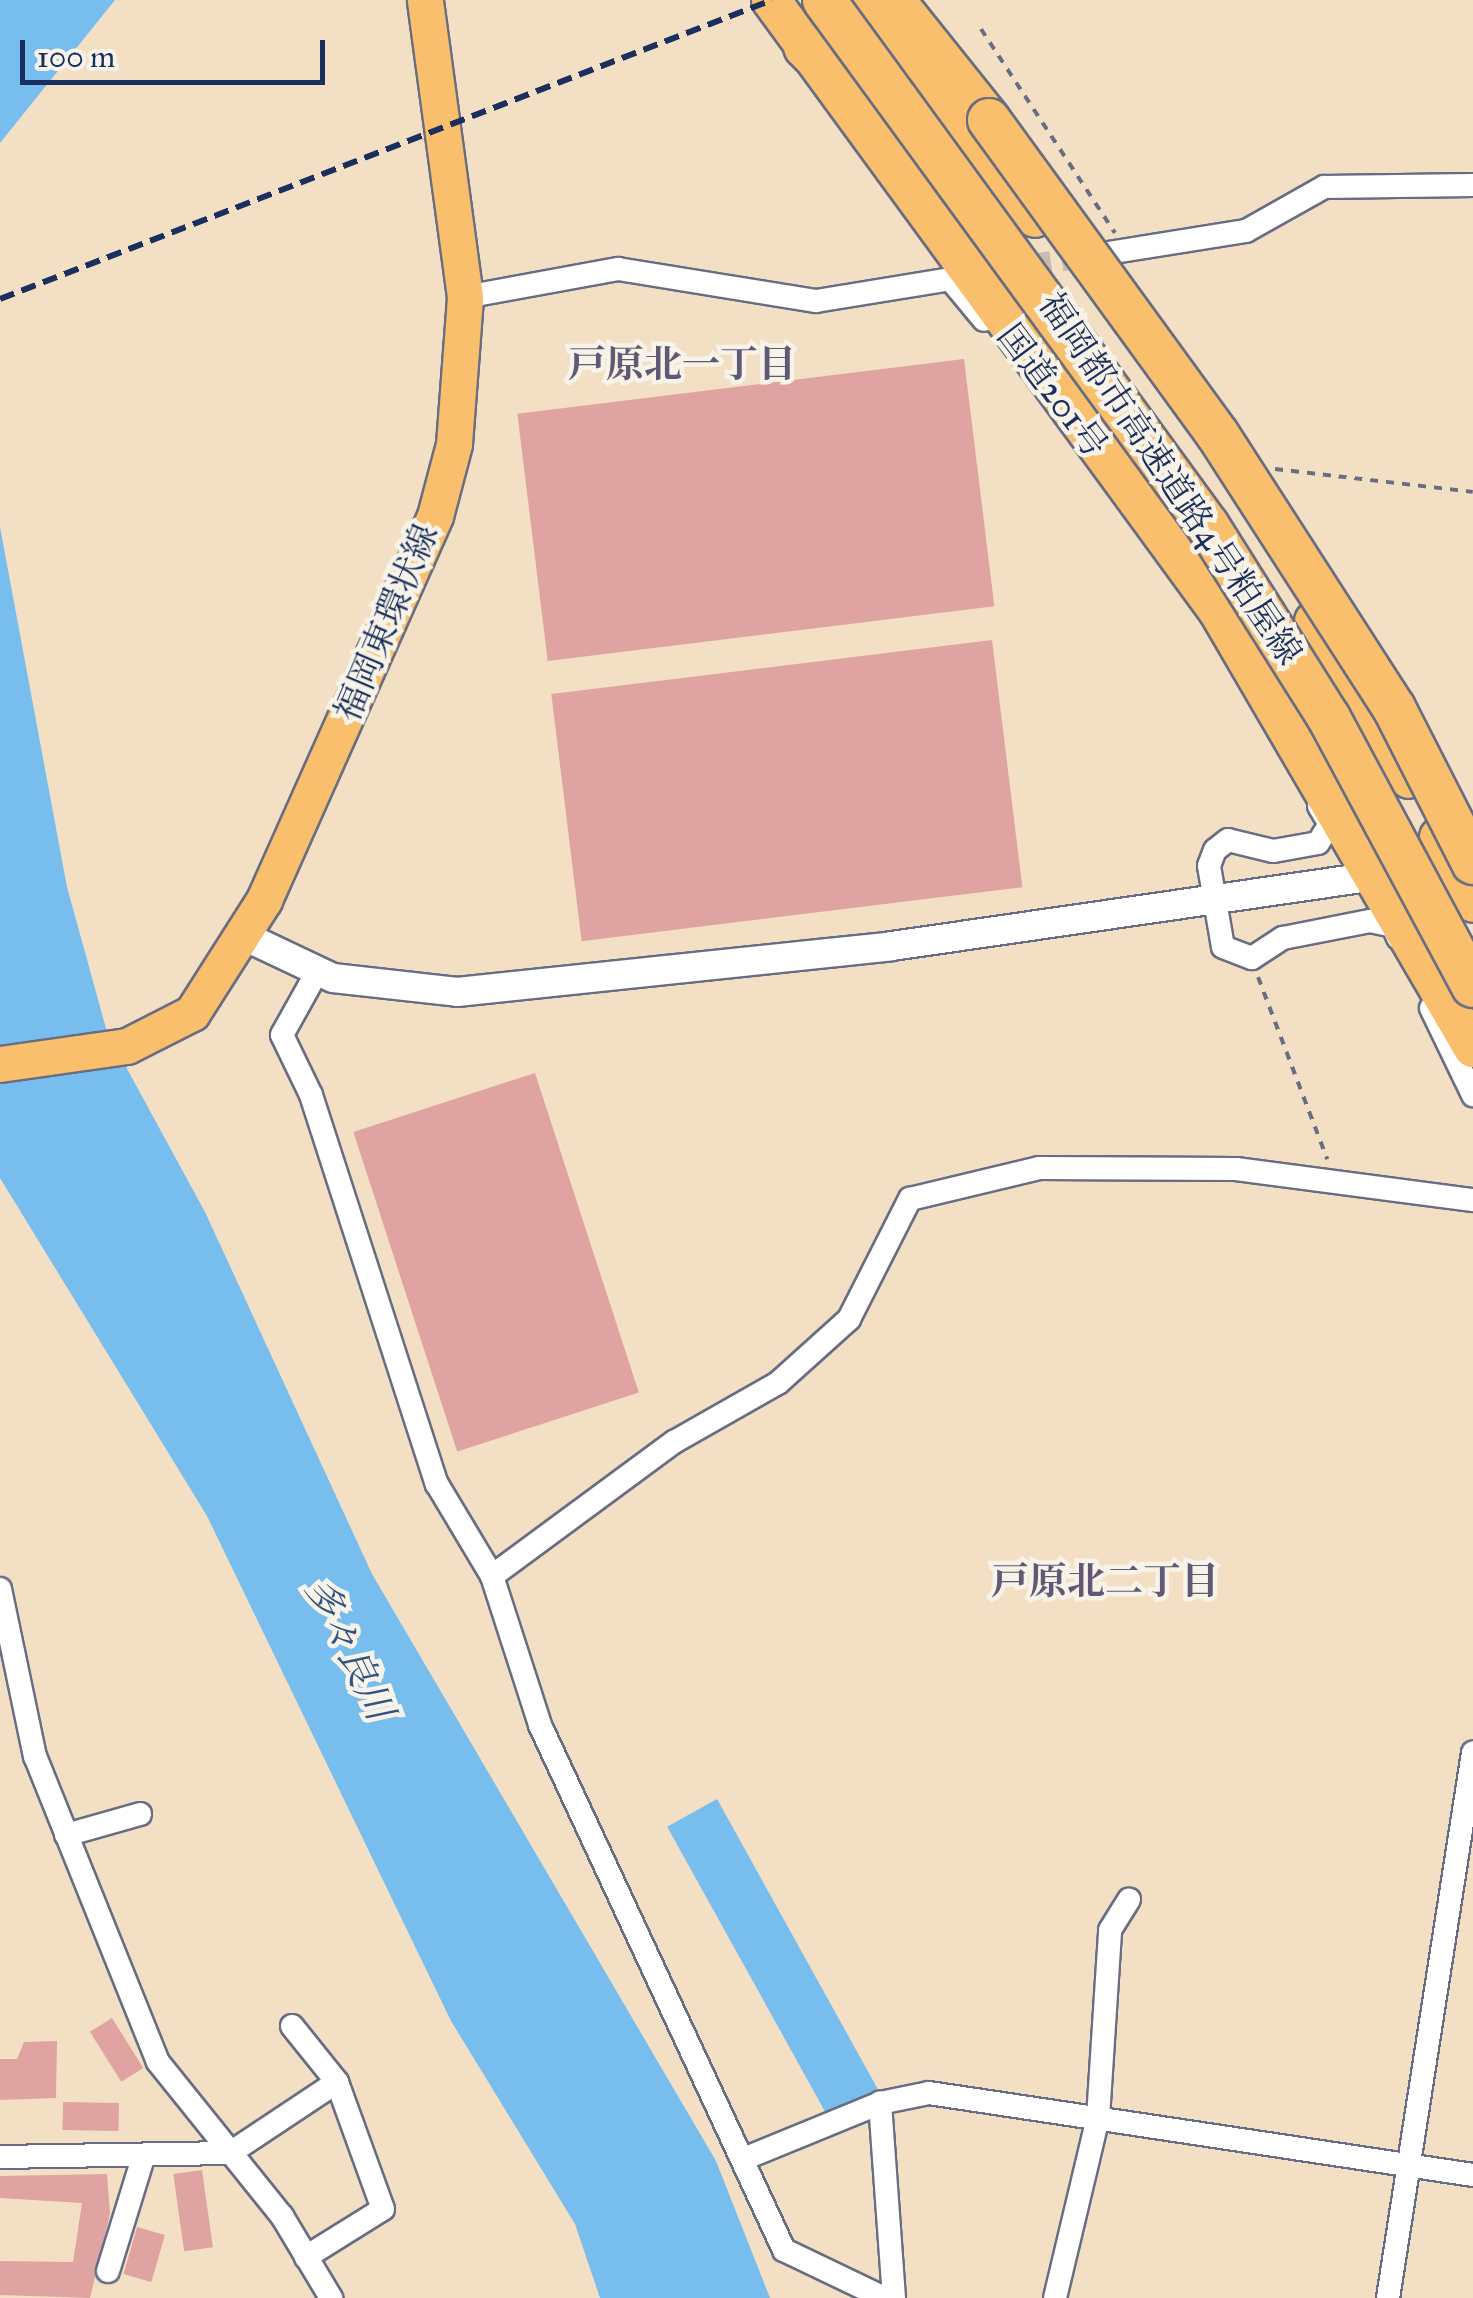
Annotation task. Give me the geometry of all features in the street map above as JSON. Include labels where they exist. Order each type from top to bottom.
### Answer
[{"type":"highway","name":"国道201号","points":[[772,0],[1218,611],[1473,1048]]},
{"type":"highway","name":"福岡都市高速道路4号粕屋線","points":[[824,0],[1208,526],[1329,718],[1473,986]]},
{"type":"highway","points":[[856,0],[1159,406],[1378,748],[1473,925]]},
{"type":"highway","points":[[872,0],[1193,424],[1466,863]]},
{"type":"highway","points":[[893,0],[990,120],[1208,420],[1394,708],[1466,863],[1473,904]]},
{"type":"highway","points":[[805,47],[920,155],[1012,282],[1302,720],[1473,1021]]},
{"type":"main road","name":"福岡東環状線","points":[[0,1064],[127,1046],[192,1013],[244,936],[434,516],[454,444],[465,297],[425,0]]},
{"type":"street","points":[[1117,252],[1246,231],[1324,187],[1473,185]]},
{"type":"street","points":[[465,297],[618,269],[816,300],[950,279],[1199,594],[1330,824],[1318,843],[1274,852],[1228,840],[1209,866],[1223,946],[1252,958],[1283,938],[1370,921],[1393,926],[1473,1095]]},
{"type":"street","points":[[244,936],[317,972],[393,992],[457,992],[892,946],[1466,863]]},
{"type":"street","points":[[317,972],[282,1035],[312,1095],[437,1484],[492,1576],[540,1725],[746,2158],[784,2250],[884,2298]]},
{"type":"street","points":[[492,1576],[674,1442],[778,1382],[849,1319],[910,1199],[1039,1168],[1236,1169],[1473,1200]]},
{"type":"street","points":[[0,1588],[35,1756],[158,2062],[230,2153],[331,2298]]},
{"type":"street","points":[[1388,2298],[1404,2164],[1473,1752]]},
{"type":"street","points":[[66,1835],[140,1814]]},
{"type":"street","points":[[1055,2298],[1098,2118],[1110,1930],[1129,1899]]},
{"type":"street","points":[[292,2026],[337,2082],[383,2208],[306,2257]]},
{"type":"street","points":[[0,2157],[143,2158],[230,2153],[337,2082]]},
{"type":"street","points":[[746,2158],[880,2103],[929,2093],[1473,2175]]},
{"type":"street","points":[[880,2103],[894,2298]]},
{"type":"street","points":[[108,2271],[143,2158]]},
{"type":"path","points":[[981,29],[1117,252]]},
{"type":"path","points":[[1270,468],[1473,492]]},
{"type":"path","points":[[1252,958],[1337,1182]]},
{"type":"water","points":[[0,0],[115,0],[0,143]]},
{"type":"water","name":"多々良川","points":[[0,527],[67,887],[107,1032],[205,1212],[372,1574],[716,2161],[770,2298],[600,2298],[575,2224],[451,2021],[207,1516],[0,1178]]},
{"type":"water","points":[[717,1799],[877,2088],[828,2116],[667,1827]]},
{"type":"building","points":[[964,359],[994,606],[548,661],[517,414]]},
{"type":"building","points":[[992,640],[1022,887],[582,941],[551,694]]},
{"type":"building","points":[[535,1073],[639,1393],[457,1452],[353,1132]]},
{"type":"building","points":[[112,2018],[143,2068],[121,2082],[90,2032]]},
{"type":"building","points":[[57,2041],[56,2098],[0,2100],[0,2059],[17,2059],[24,2042]]},
{"type":"building","points":[[63,2102],[119,2103],[119,2131],[63,2130]]},
{"type":"building","points":[[202,2170],[213,2247],[184,2251],[173,2174]]},
{"type":"building","points":[[107,2174],[110,2214],[90,2298],[0,2295],[0,2261],[73,2262],[82,2203],[0,2198],[0,2176]]},
{"type":"building","points":[[137,2227],[165,2235],[151,2282],[123,2274]]},
{"type":"tunnel","points":[[964,276],[1095,255]]},
{"type":"railway","points":[[0,299],[772,0]]},
{"type":"district","name":"戸原北一丁目","points":[[682,365]]},
{"type":"district","name":"戸原北二丁目","points":[[1105,1582]]}]
